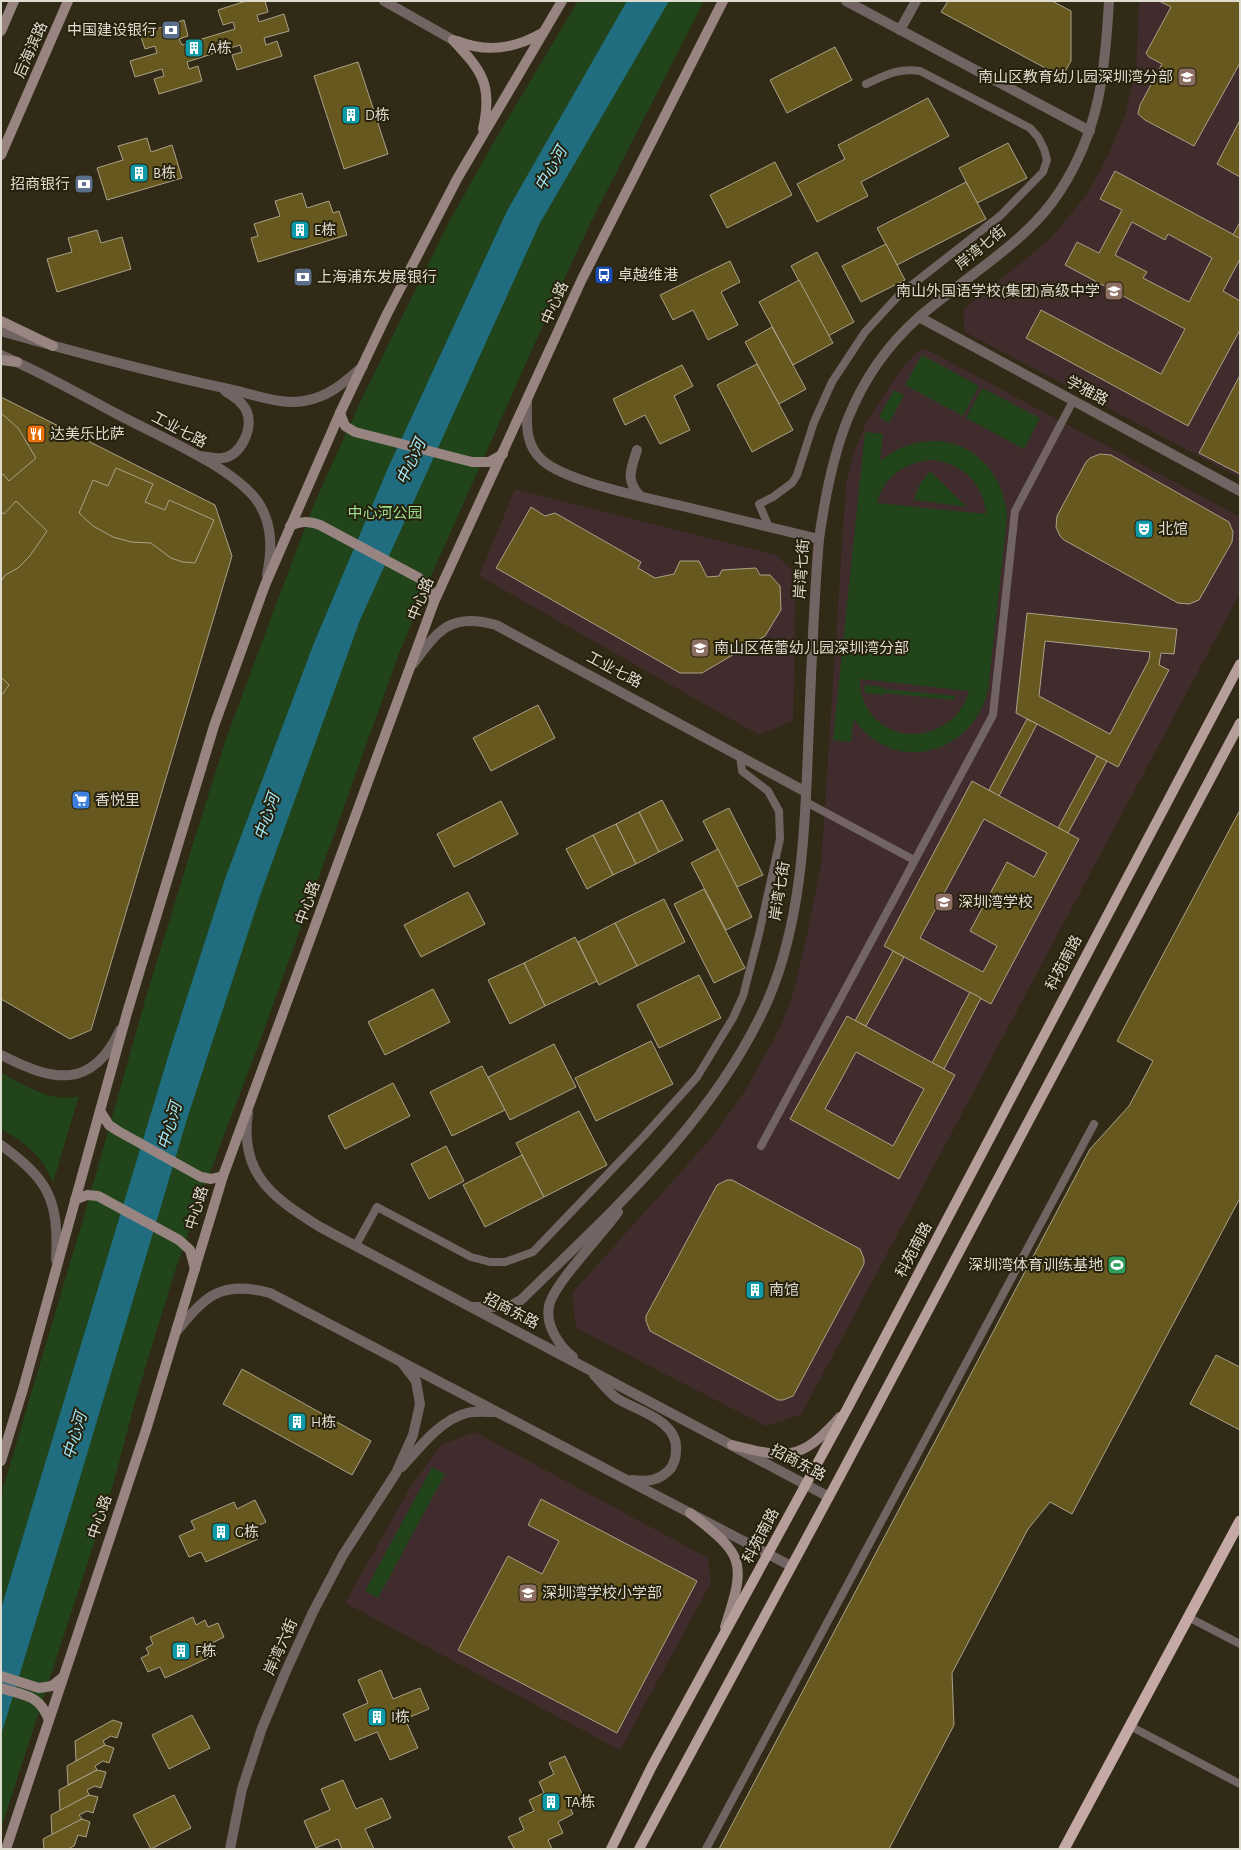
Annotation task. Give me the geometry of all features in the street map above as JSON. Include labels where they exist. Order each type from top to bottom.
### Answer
[{"type":"highway","points":[[1064,1849],[1240,1521]]},
{"type":"main road","points":[[1,31],[14,1]]},
{"type":"main road","name":"后海滨路","points":[[1,155],[68,1]]},
{"type":"main road","points":[[1,1461],[23,1389],[127,1013],[214,726],[265,585],[362,366],[457,179],[562,1]]},
{"type":"main road","name":"中心路","points":[[6,1849],[146,1430],[223,1176],[413,664],[434,602],[582,279],[723,1]]},
{"type":"main road","points":[[453,40],[468,46],[496,49],[527,42],[544,32]]},
{"type":"main road","points":[[453,40],[472,59],[486,86],[488,102],[482,137]]},
{"type":"main road","points":[[1,321],[53,346]]},
{"type":"main road","points":[[1,360],[17,362]]},
{"type":"main road","points":[[340,413],[345,426],[355,432],[472,462],[489,462],[503,454]]},
{"type":"main road","points":[[290,526],[306,522],[320,525],[420,578],[427,584],[432,592],[434,602]]},
{"type":"main road","name":"科苑南路","points":[[611,1849],[652,1766],[847,1409],[1240,664]]},
{"type":"main road","points":[[639,1849],[829,1497],[1240,723]]},
{"type":"main road","points":[[100,1111],[109,1125],[118,1131],[201,1177],[211,1179],[223,1176]]},
{"type":"main road","points":[[76,1200],[87,1195],[98,1196],[179,1240],[190,1250],[195,1268]]},
{"type":"main road","points":[[732,1445],[768,1454],[794,1454],[815,1442],[847,1409]]},
{"type":"main road","points":[[690,1512],[721,1537],[733,1551],[737,1563],[738,1576],[736,1593],[721,1638]]},
{"type":"main road","points":[[1,1676],[39,1688],[52,1686],[62,1678]]},
{"type":"main road","points":[[1,1688],[35,1699],[44,1706],[49,1720]]},
{"type":"street","points":[[384,1],[453,40]]},
{"type":"street","points":[[846,1],[1090,131]]},
{"type":"street","points":[[900,30],[916,1]]},
{"type":"street","name":"岸湾七街","points":[[633,1191],[712,1097],[739,1055],[768,1000],[779,970],[791,923],[800,860],[806,797],[819,539],[833,461],[850,411],[861,388],[874,367],[892,345],[919,317],[1000,254],[1043,213],[1060,192],[1076,164],[1090,131],[1104,73],[1109,1]]},
{"type":"street","name":"学雅路","points":[[919,317],[1240,491]]},
{"type":"street","points":[[1,331],[53,346],[216,386],[286,401],[303,402],[321,397],[338,388],[362,366]]},
{"type":"street","name":"工业七路","points":[[1,355],[196,456],[234,478],[247,489],[259,503],[271,535],[271,555],[265,585]]},
{"type":"street","points":[[196,456],[222,458],[235,452],[243,442],[249,426],[247,412],[238,399],[216,386]]},
{"type":"street","points":[[527,400],[526,428],[529,444],[542,460],[560,471],[583,480],[640,496],[819,539]]},
{"type":"street","points":[[637,450],[630,482],[640,496]]},
{"type":"street","name":"工业七路","points":[[413,664],[435,637],[445,628],[459,621],[470,620],[489,623],[511,632],[740,755],[806,797]]},
{"type":"street","points":[[1,1055],[44,1074],[58,1076],[77,1074],[93,1067],[105,1056],[116,1039],[127,1013]]},
{"type":"street","name":"招商东路","points":[[250,1101],[246,1134],[255,1171],[262,1183],[289,1208],[829,1497]]},
{"type":"street","points":[[1,1145],[26,1164],[42,1182],[53,1206],[58,1231],[56,1270]]},
{"type":"street","points":[[472,1307],[508,1307],[521,1300],[633,1191]]},
{"type":"street","points":[[627,1480],[651,1481],[667,1472],[676,1456],[675,1440],[666,1426],[617,1398],[585,1367],[568,1354],[557,1340],[550,1325],[548,1314],[549,1305],[556,1291],[565,1278],[604,1232],[633,1191]]},
{"type":"street","points":[[174,1335],[197,1306],[214,1294],[230,1289],[250,1288],[270,1293],[791,1566]]},
{"type":"street","points":[[396,1473],[413,1435],[420,1404],[416,1381],[400,1360]]},
{"type":"street","points":[[396,1473],[433,1434],[455,1416],[469,1412],[497,1412]]},
{"type":"street","name":"岸湾六街","points":[[230,1849],[242,1789],[262,1728],[286,1671],[313,1612],[344,1555],[396,1473]]},
{"type":"lane","points":[[770,527],[759,504],[773,497],[792,483],[797,475],[814,422],[832,382],[865,332],[899,295],[1000,216],[1043,172],[1046,160],[1044,149],[1038,137],[1030,128],[920,71],[905,69],[866,84]]},
{"type":"lane","points":[[761,1146],[993,715],[1015,511],[1073,401]]},
{"type":"lane","points":[[356,1245],[378,1207],[470,1257],[490,1262],[505,1262],[533,1252],[644,1136],[697,1077],[733,1018],[742,996],[759,934],[780,839],[779,811],[768,791],[742,771],[740,755]]},
{"type":"lane","points":[[806,797],[914,860]]},
{"type":"lane","points":[[706,1849],[1094,1124]]},
{"type":"lane","points":[[1188,1617],[1240,1644]]},
{"type":"lane","points":[[1130,1726],[1240,1784]]},
{"type":"shaded area","name":"南山外国语学校(集团)高级中学","points":[[1139,1],[1240,1],[1240,478],[965,332],[963,310],[1051,238],[1088,193],[1108,155],[1125,115],[1136,70]]},
{"type":"shaded area","name":"深圳湾学校","points":[[926,349],[1240,517],[1240,593],[801,1415],[766,1426],[576,1328],[572,1293],[713,1136],[745,1091],[780,1028],[794,990],[821,865],[846,484],[855,450],[866,422],[902,368],[918,351]]},
{"type":"shaded area","name":"南山区蓓蕾幼儿园深圳湾分部","points":[[515,489],[776,555],[796,574],[793,721],[759,735],[479,576]]},
{"type":"shaded area","name":"深圳湾学校小学部","points":[[475,1432],[708,1558],[711,1583],[620,1750],[345,1603],[411,1486],[441,1445]]},
{"type":"green space","name":"中心河公园","points":[[578,1],[704,1],[591,222],[551,307],[423,594],[397,659],[259,1044],[222,1140],[175,1271],[137,1395],[113,1485],[1,1828],[1,1495],[84,1216],[146,997],[195,837],[226,739],[314,504],[362,398],[449,222],[491,147]]},
{"type":"green space","points":[[922,355],[979,386],[963,416],[905,385]]},
{"type":"green space","points":[[982,388],[1040,418],[1024,449],[966,418]]},
{"type":"green space","points":[[894,390],[904,395],[889,423],[879,417]]},
{"type":"green space","points":[[865,432],[883,434],[880,461],[903,447],[931,441],[948,443],[964,448],[978,457],[990,469],[998,483],[1004,500],[1007,518],[988,691],[979,713],[966,730],[949,743],[930,750],[909,752],[889,748],[870,737],[854,719],[851,742],[833,740]],"holes":[[[934,460],[954,466],[970,477],[981,493],[986,514],[877,503],[880,493],[885,485],[898,471],[915,463]],[[860,679],[968,691],[969,691],[962,707],[951,720],[937,729],[922,733],[906,734],[891,729],[877,720],[866,706],[860,689]]]},
{"type":"green space","points":[[930,471],[967,507],[914,500],[920,484]]},
{"type":"green space","points":[[865,685],[884,687],[884,689],[955,696],[955,700],[884,693],[883,695],[865,693]]},
{"type":"green space","points":[[1,1073],[38,1092],[69,1098],[79,1096],[53,1183],[44,1165],[32,1151],[1,1129]]},
{"type":"green space","points":[[432,1467],[445,1474],[378,1598],[365,1591]]},
{"type":"water","name":"中心河","points":[[627,1],[669,1],[540,223],[360,620],[261,893],[187,1119],[79,1481],[1,1735],[1,1609],[171,1047],[226,876],[314,643],[388,468],[507,211]]},
{"type":"building","name":"A栋","points":[[246,1],[265,1],[268,12],[257,15],[259,22],[284,14],[289,31],[264,38],[266,45],[277,41],[282,56],[237,70],[232,55],[242,52],[240,45],[187,62],[189,69],[198,66],[202,81],[159,94],[154,79],[164,76],[162,69],[135,77],[130,61],[157,53],[155,46],[145,49],[140,34],[184,20],[188,36],[179,39],[182,45],[235,29],[233,22],[223,25],[218,10]]},
{"type":"building","points":[[948,1],[1052,1],[1071,11],[1071,61],[1062,77],[941,12]]},
{"type":"building","name":"南山区教育幼儿园深圳湾分部","points":[[1159,1],[1240,1],[1240,63],[1194,146],[1145,120],[1138,114],[1140,105],[1162,64],[1149,57],[1146,53],[1171,7]]},
{"type":"building","points":[[835,47],[852,80],[787,113],[770,80]]},
{"type":"building","name":"D栋","points":[[358,62],[388,154],[344,169],[314,76]]},
{"type":"building","points":[[928,98],[949,136],[861,182],[868,196],[817,222],[797,184],[845,159],[838,145]]},
{"type":"building","points":[[1240,120],[1240,177],[1217,164]]},
{"type":"building","name":"B栋","points":[[147,138],[151,152],[172,145],[182,178],[107,200],[97,168],[123,160],[118,146]]},
{"type":"building","points":[[1008,143],[1027,178],[977,203],[959,168]]},
{"type":"building","points":[[775,162],[792,195],[727,228],[710,195]]},
{"type":"building","points":[[1115,171],[1240,238],[1240,259],[1223,291],[1240,301],[1240,330],[1188,426],[1026,338],[1041,310],[1161,374],[1185,329],[1065,265],[1077,242],[1099,253],[1122,210],[1100,199]],"holes":[[[1132,222],[1165,240],[1168,234],[1212,258],[1189,302],[1143,278],[1147,272],[1115,255]]]},
{"type":"building","points":[[966,182],[986,219],[897,265],[877,228]]},
{"type":"building","name":"E栋","points":[[302,193],[307,208],[329,201],[333,213],[339,211],[347,235],[258,262],[251,238],[258,236],[254,224],[280,216],[275,201]]},
{"type":"building","points":[[1240,222],[1240,238],[1233,235]]},
{"type":"building","points":[[97,230],[101,243],[122,237],[131,269],[57,292],[47,259],[72,252],[68,238]]},
{"type":"building","points":[[886,244],[905,280],[861,302],[842,266]]},
{"type":"building","points":[[817,252],[854,322],[828,336],[791,266]]},
{"type":"building","points":[[730,261],[740,282],[721,292],[738,325],[708,340],[693,310],[673,320],[660,295]]},
{"type":"building","points":[[799,280],[833,343],[793,365],[759,302]]},
{"type":"building","points":[[772,327],[806,389],[779,404],[745,342]]},
{"type":"building","points":[[757,364],[793,430],[752,452],[717,385]]},
{"type":"building","points":[[682,365],[693,386],[674,396],[690,430],[660,444],[645,415],[625,425],[613,399]]},
{"type":"building","points":[[1240,375],[1240,474],[1199,453]]},
{"type":"building","name":"香悦里","points":[[1,397],[215,505],[232,556],[91,1030],[70,1039],[1,999]]},
{"type":"building","points":[[1,413],[18,428],[36,458],[9,481],[3,474],[1,476]]},
{"type":"building","name":"北馆","points":[[1100,454],[1111,455],[1229,522],[1233,532],[1232,542],[1199,600],[1189,604],[1178,603],[1064,540],[1060,536],[1056,527],[1057,516],[1086,462],[1090,458]]},
{"type":"building","points":[[116,468],[153,484],[145,502],[165,510],[169,500],[214,520],[195,563],[183,562],[171,558],[151,543],[131,542],[113,537],[93,526],[79,513],[93,480],[108,486]]},
{"type":"building","points":[[16,501],[47,531],[29,557],[18,568],[5,575],[1,582],[1,512],[4,514]]},
{"type":"building","points":[[531,507],[545,516],[555,513],[641,562],[638,568],[655,578],[674,574],[680,561],[699,561],[707,577],[719,576],[722,570],[756,568],[760,575],[770,575],[780,586],[781,610],[765,636],[702,673],[680,673],[496,568]]},
{"type":"building","points":[[1027,613],[1177,629],[1174,654],[1161,653],[1159,665],[1169,670],[1118,767],[1016,713]],"holes":[[[1045,641],[1150,652],[1149,660],[1110,734],[1039,696]]]},
{"type":"building","points":[[1,677],[9,685],[1,696]]},
{"type":"building","points":[[538,705],[555,738],[491,771],[473,738]]},
{"type":"building","points":[[1027,719],[1037,724],[999,796],[989,790]]},
{"type":"building","points":[[1097,756],[1107,761],[1068,833],[1058,828]]},
{"type":"building","points":[[972,781],[1079,839],[991,1004],[884,946]],"holes":[[[984,819],[1047,853],[1034,877],[1007,862],[970,931],[997,946],[983,972],[920,938]]]},
{"type":"building","points":[[662,800],[683,840],[659,852],[639,812]]},
{"type":"building","points":[[501,801],[518,834],[454,867],[437,834]]},
{"type":"building","points":[[729,808],[763,875],[737,887],[703,821]]},
{"type":"building","name":"深圳湾体育训练基地","points":[[1240,810],[1240,1198],[1072,1514],[1050,1502],[1028,1529],[952,1673],[954,1725],[889,1849],[719,1849],[1090,1149],[1129,1106],[1153,1061],[1117,1041]]},
{"type":"building","points":[[639,812],[659,852],[636,864],[616,824]]},
{"type":"building","points":[[616,824],[636,864],[613,875],[593,835]]},
{"type":"building","points":[[593,835],[613,875],[587,889],[566,849]]},
{"type":"building","points":[[718,849],[752,917],[726,930],[691,863]]},
{"type":"building","points":[[704,889],[745,968],[714,983],[674,904]]},
{"type":"building","points":[[468,892],[485,924],[421,957],[404,925]]},
{"type":"building","points":[[664,899],[685,942],[637,966],[615,923]]},
{"type":"building","points":[[615,923],[637,966],[599,985],[578,942]]},
{"type":"building","points":[[575,937],[597,981],[545,1006],[524,963]]},
{"type":"building","points":[[893,951],[904,957],[866,1026],[855,1021]]},
{"type":"building","points":[[524,963],[545,1006],[510,1024],[488,980]]},
{"type":"building","points":[[699,975],[721,1018],[659,1048],[637,1005]]},
{"type":"building","points":[[433,989],[450,1022],[385,1055],[368,1022]]},
{"type":"building","points":[[970,992],[981,998],[944,1069],[932,1063]]},
{"type":"building","points":[[847,1016],[955,1075],[899,1179],[790,1119]],"holes":[[[856,1052],[924,1089],[893,1146],[825,1109]]]},
{"type":"building","points":[[651,1041],[673,1084],[596,1121],[575,1078]]},
{"type":"building","points":[[554,1044],[576,1087],[510,1120],[488,1077]]},
{"type":"building","points":[[482,1066],[505,1110],[452,1136],[430,1092]]},
{"type":"building","points":[[393,1083],[410,1116],[345,1149],[328,1116]]},
{"type":"building","points":[[579,1111],[607,1165],[544,1197],[516,1143]]},
{"type":"building","points":[[446,1146],[464,1181],[429,1199],[411,1164]]},
{"type":"building","points":[[522,1155],[544,1197],[485,1227],[463,1185]]},
{"type":"building","name":"南馆","points":[[727,1180],[732,1180],[860,1249],[864,1259],[864,1264],[793,1396],[783,1400],[778,1400],[650,1331],[646,1321],[646,1316],[717,1185]]},
{"type":"building","points":[[1216,1355],[1240,1367],[1240,1430],[1190,1404]]},
{"type":"building","name":"H栋","points":[[242,1369],[371,1441],[352,1475],[223,1404]]},
{"type":"building","points":[[541,1499],[697,1581],[617,1733],[458,1650],[508,1556],[542,1574],[559,1541],[528,1525]]},
{"type":"building","name":"G栋","points":[[255,1500],[266,1522],[253,1528],[258,1539],[206,1562],[201,1552],[189,1557],[179,1536],[195,1529],[191,1521],[234,1502],[237,1509]]},
{"type":"building","name":"F栋","points":[[193,1617],[196,1625],[205,1620],[208,1627],[218,1623],[224,1637],[212,1643],[217,1654],[165,1678],[160,1667],[148,1672],[141,1658],[149,1654],[146,1648],[153,1644],[150,1637]]},
{"type":"building","name":"I栋","points":[[381,1670],[393,1699],[420,1688],[429,1709],[405,1719],[418,1748],[390,1760],[377,1732],[355,1741],[343,1714],[368,1703],[358,1680]]},
{"type":"building","points":[[192,1715],[210,1748],[169,1769],[152,1735]]},
{"type":"building","points":[[113,1720],[122,1723],[117,1738],[111,1736],[103,1741],[105,1745],[76,1761],[75,1741]]},
{"type":"building","points":[[105,1745],[114,1748],[109,1763],[103,1761],[95,1766],[97,1770],[68,1785],[67,1766]]},
{"type":"building","name":"TA栋","points":[[565,1756],[583,1796],[568,1803],[573,1814],[558,1822],[563,1833],[548,1840],[552,1849],[512,1849],[514,1848],[508,1837],[524,1830],[519,1818],[534,1811],[529,1800],[544,1793],[539,1782],[554,1774],[549,1763]]},
{"type":"building","points":[[97,1770],[106,1772],[101,1788],[95,1786],[87,1790],[89,1795],[60,1811],[59,1790]]},
{"type":"building","points":[[343,1780],[356,1809],[382,1798],[391,1818],[365,1829],[374,1849],[342,1849],[338,1839],[316,1848],[304,1821],[330,1810],[321,1789]]},
{"type":"building","points":[[89,1795],[98,1797],[93,1813],[87,1811],[79,1815],[82,1819],[52,1835],[51,1815]]},
{"type":"building","points":[[174,1795],[191,1828],[151,1849],[133,1815]]},
{"type":"building","points":[[82,1819],[90,1822],[86,1837],[78,1835],[74,1846],[68,1849],[44,1849],[43,1839]]},
{"type":"place","name":"中国建设银行","points":[[171,30]]},
{"type":"place","name":"A栋","points":[[194,48]]},
{"type":"place","name":"南山区教育幼儿园深圳湾分部","points":[[1187,77]]},
{"type":"place","name":"D栋","points":[[351,115]]},
{"type":"place","name":"B栋","points":[[139,173]]},
{"type":"place","name":"招商银行","points":[[84,184]]},
{"type":"place","name":"E栋","points":[[300,230]]},
{"type":"place","name":"卓越维港","points":[[604,275]]},
{"type":"place","name":"上海浦东发展银行","points":[[303,277]]},
{"type":"place","name":"南山外国语学校(集团)高级中学","points":[[1114,291]]},
{"type":"place","name":"达美乐比萨","points":[[36,434]]},
{"type":"place","name":"北馆","points":[[1144,529]]},
{"type":"place","name":"南山区蓓蕾幼儿园深圳湾分部","points":[[700,648]]},
{"type":"place","name":"香悦里","points":[[81,800]]},
{"type":"place","name":"深圳湾学校","points":[[944,902]]},
{"type":"place","name":"深圳湾体育训练基地","points":[[1117,1265]]},
{"type":"place","name":"南馆","points":[[755,1290]]},
{"type":"place","name":"H栋","points":[[297,1422]]},
{"type":"place","name":"G栋","points":[[221,1532]]},
{"type":"place","name":"深圳湾学校小学部","points":[[528,1593]]},
{"type":"place","name":"F栋","points":[[181,1651]]},
{"type":"place","name":"I栋","points":[[377,1717]]},
{"type":"place","name":"TA栋","points":[[551,1802]]}]
